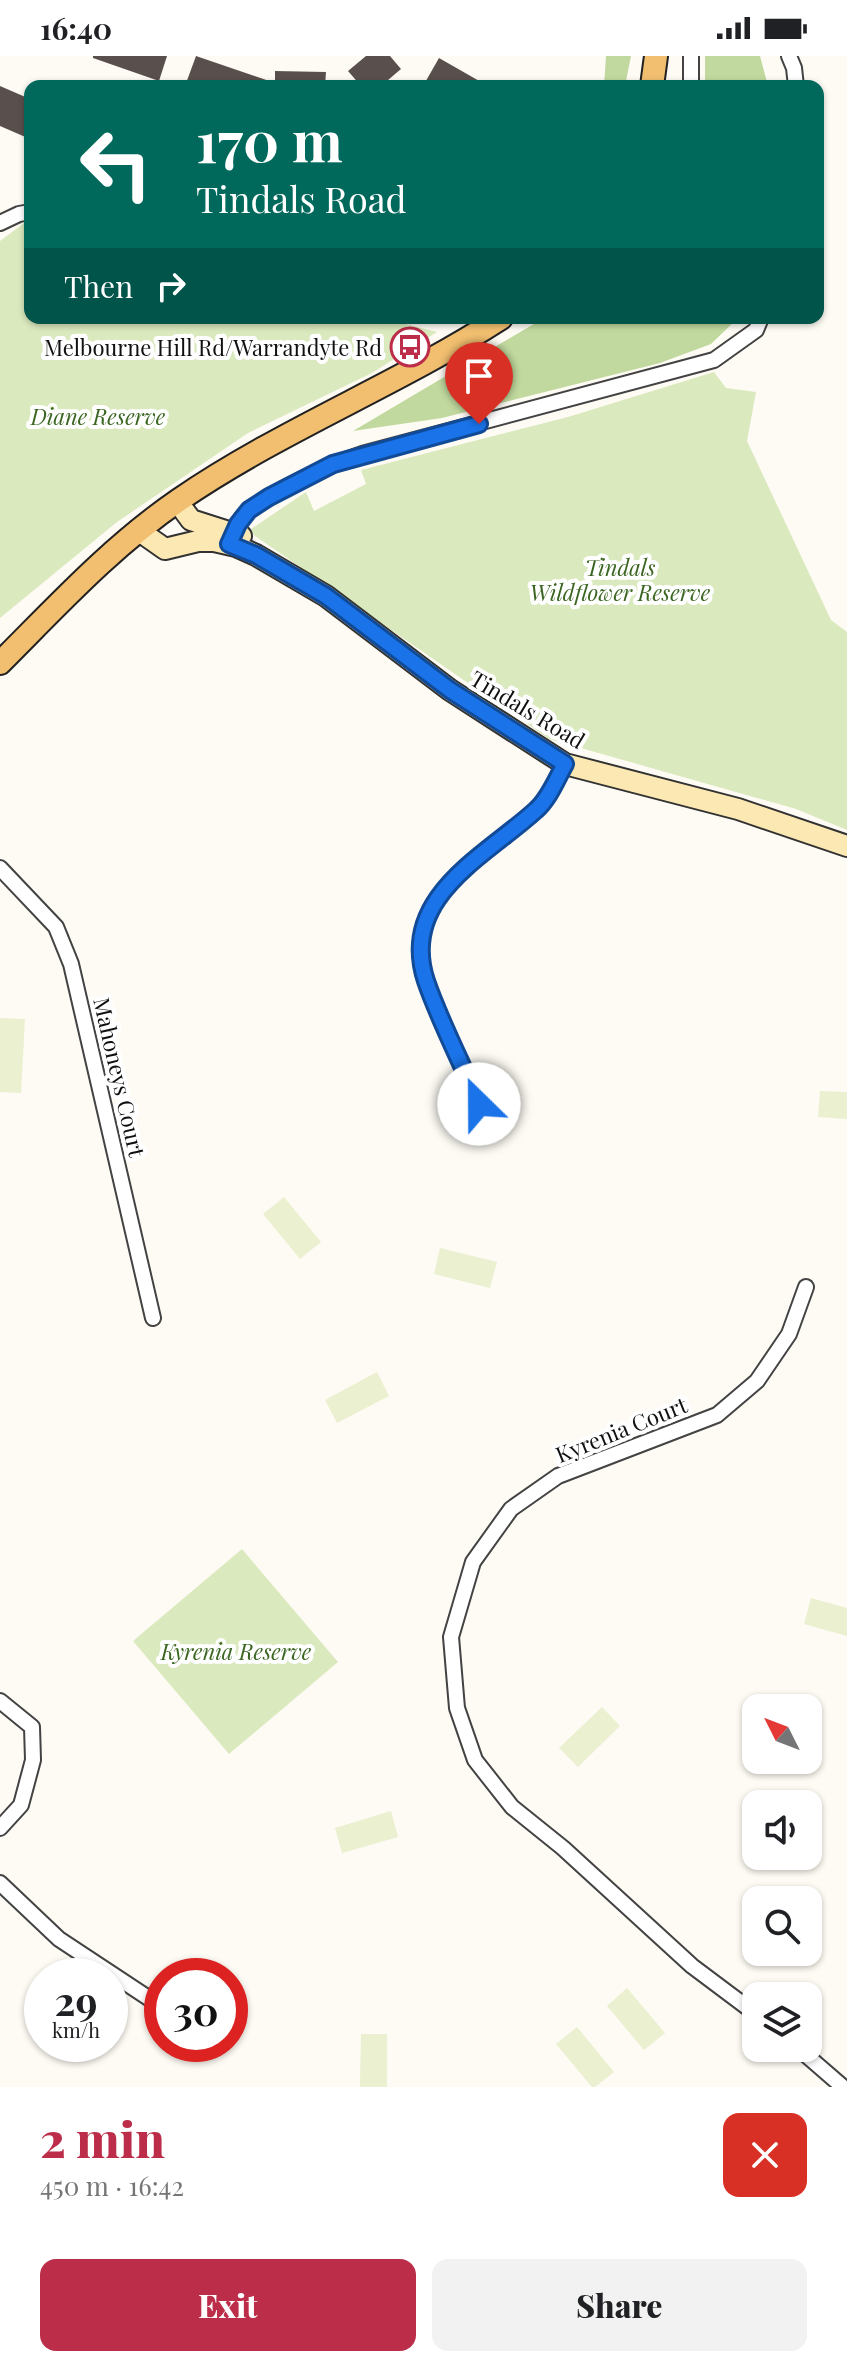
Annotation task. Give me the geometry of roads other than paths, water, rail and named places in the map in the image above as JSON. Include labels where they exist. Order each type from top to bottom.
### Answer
[{"type":"main road","points":[[653,80],[656,56]]},
{"type":"main road","points":[[0,663],[109,555],[177,501],[259,451],[490,324]]},
{"type":"main road","name":"Tindals Road","points":[[177,501],[191,520],[232,538],[305,583],[450,690],[565,764],[738,809],[847,846]]},
{"type":"main road","name":"Tindals Road","points":[[138,530],[165,549],[203,540],[232,538]]},
{"type":"street","points":[[691,56],[691,80]]},
{"type":"street","points":[[789,56],[795,80]]},
{"type":"street","points":[[2,206],[12,212],[24,212]]},
{"type":"street","points":[[0,223],[24,214]]},
{"type":"street","points":[[232,538],[242,517],[260,503],[333,464],[714,360],[756,330],[758,324]]},
{"type":"street","points":[[479,1104],[425,978],[422,943],[427,921],[448,882],[540,807],[565,764]]},
{"type":"street","name":"Mahoneys Court","points":[[0,868],[56,927],[71,964],[153,1318]]},
{"type":"street","name":"Kyrenia Court","points":[[742,2004],[692,1966],[563,1848],[512,1807],[475,1760],[457,1708],[451,1637],[473,1562],[511,1509],[558,1476],[717,1415],[757,1381],[789,1334],[806,1287]]},
{"type":"street","points":[[0,1701],[32,1727],[33,1760],[21,1805],[0,1828]]},
{"type":"street","points":[[0,1883],[59,1939],[144,1995]]},
{"type":"street","points":[[814,2062],[843,2087]]},
{"type":"place","name":"Melbourne Hill Rd/Warrandyte Rd","points":[[410,347]]},
{"type":"park label","name":"Diane Reserve","points":[[98,416]]},
{"type":"park label","name":"Tindals Wildflower Reserve","points":[[620,580]]},
{"type":"park label","name":"Kyrenia Reserve","points":[[236,1651]]}]
